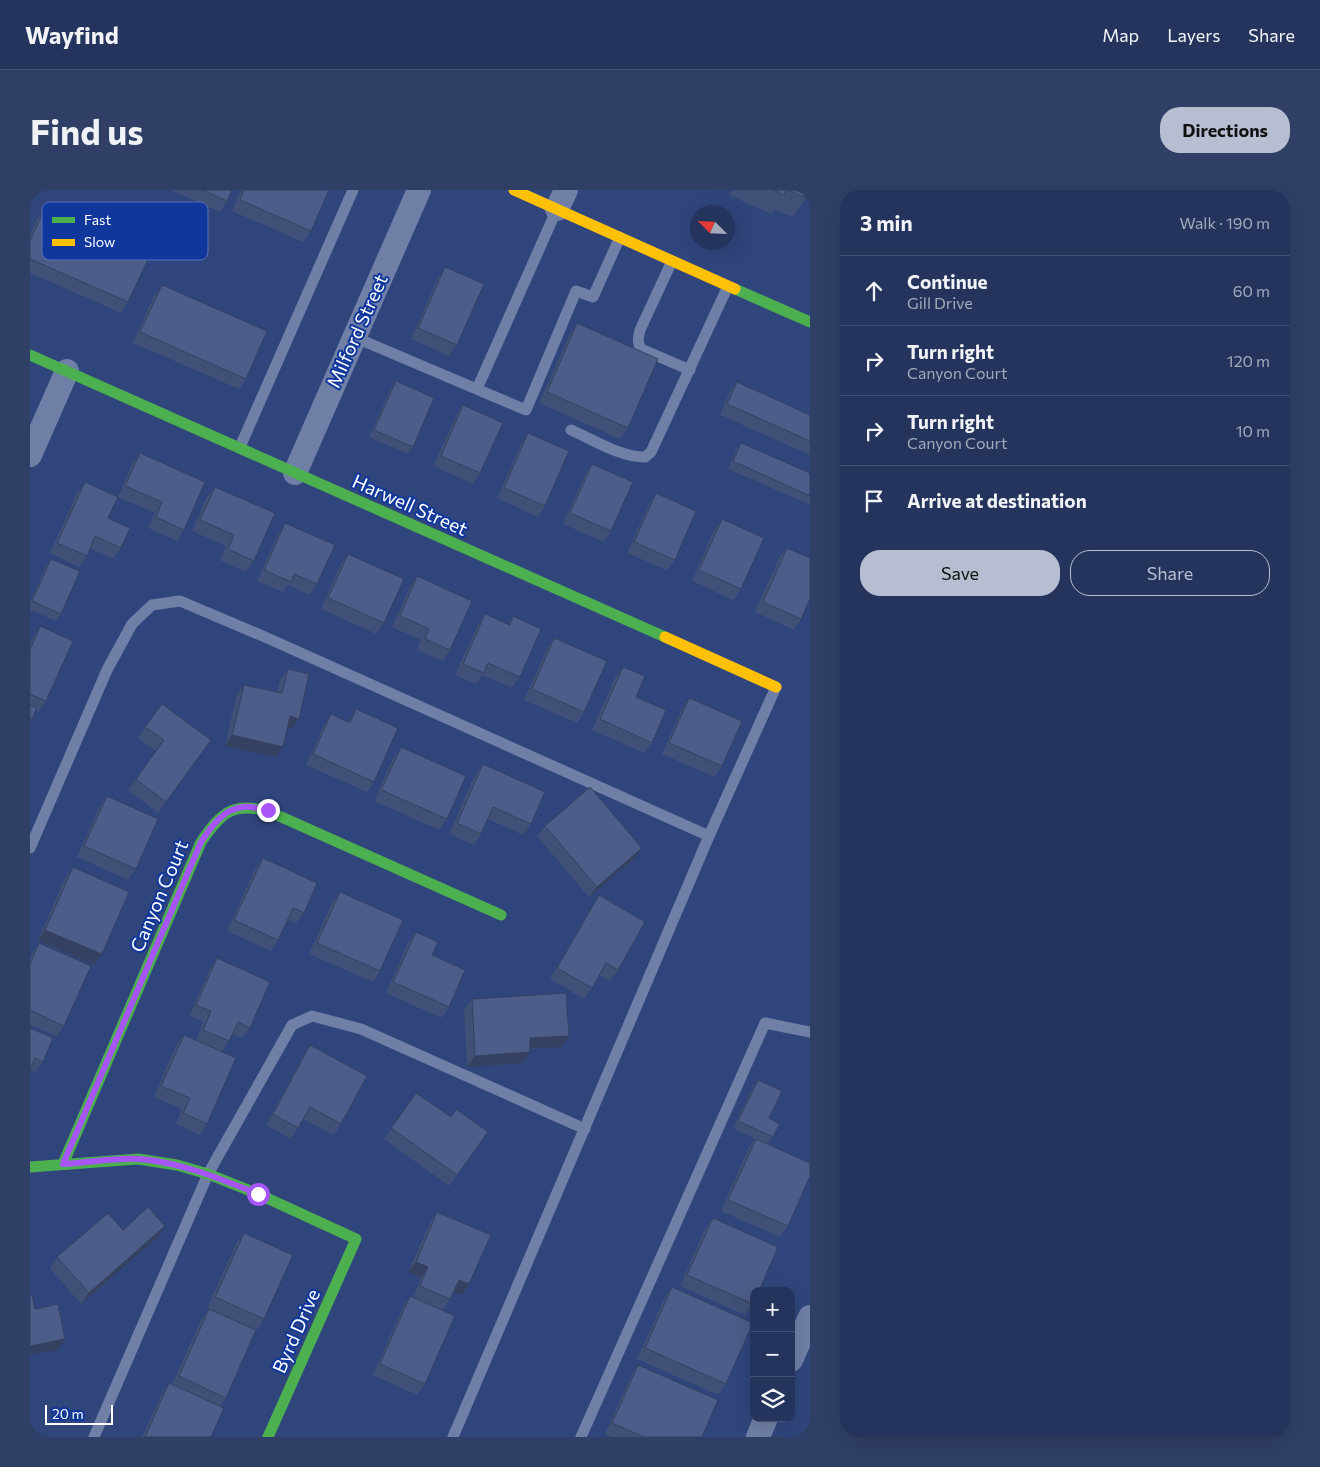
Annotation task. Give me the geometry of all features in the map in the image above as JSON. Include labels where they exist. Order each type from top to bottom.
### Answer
[{"type":"street","name":"Milford Street","points":[[295,473],[419,190]]},
{"type":"street","points":[[514,190],[561,200],[620,237],[810,322]]},
{"type":"street","name":"Harwell Street","points":[[30,355],[776,687]]},
{"type":"street","points":[[30,455],[67,371]]},
{"type":"street","name":"Canyon Court","points":[[63,1164],[201,842],[211,827],[228,812],[244,806],[268,810],[501,915]]},
{"type":"street","points":[[30,1167],[138,1159],[177,1165],[208,1174]]},
{"type":"street","name":"Byrd Drive","points":[[208,1174],[258,1194],[356,1239],[268,1437]]},
{"type":"street","points":[[795,1351],[810,1317]]},
{"type":"street","points":[[758,1437],[764,1422]]},
{"type":"lane","points":[[240,447],[353,190]]},
{"type":"lane","points":[[476,389],[561,200]]},
{"type":"lane","points":[[354,337],[526,410],[576,290],[593,297],[620,237]]},
{"type":"lane","points":[[672,261],[640,330],[638,345],[641,349],[690,370]]},
{"type":"lane","points":[[572,430],[620,452],[637,457],[645,457],[651,452],[728,286]]},
{"type":"lane","points":[[30,848],[108,670],[132,624],[152,605],[180,601],[265,637],[710,836]]},
{"type":"lane","points":[[453,1437],[710,836],[776,687]]},
{"type":"lane","points":[[94,1437],[208,1174],[292,1025],[312,1016],[361,1029],[585,1129]]},
{"type":"lane","points":[[581,1437],[765,1023],[810,1032]]},
{"type":"building","points":[[203,190],[232,190],[227,201]]},
{"type":"building","points":[[244,190],[329,190],[311,231],[240,200]]},
{"type":"building","points":[[773,190],[786,190],[784,195]]},
{"type":"building","points":[[788,190],[810,190],[806,198]]},
{"type":"building","points":[[42,215],[42,260],[148,260],[128,302],[30,259],[30,241]]},
{"type":"building","points":[[445,267],[484,284],[457,345],[418,328]]},
{"type":"building","points":[[162,285],[267,331],[246,379],[140,332]]},
{"type":"building","points":[[577,323],[658,359],[628,428],[547,392]]},
{"type":"building","points":[[396,381],[434,398],[413,447],[374,430]]},
{"type":"building","points":[[737,382],[810,415],[810,441],[727,404]]},
{"type":"building","points":[[463,405],[503,423],[480,473],[441,456]]},
{"type":"building","points":[[528,433],[569,451],[545,506],[504,488]]},
{"type":"building","points":[[741,443],[810,473],[810,496],[733,461]]},
{"type":"building","points":[[140,453],[205,482],[184,530],[156,517],[162,502],[125,486]]},
{"type":"building","points":[[592,464],[633,482],[611,531],[570,513]]},
{"type":"building","points":[[85,482],[118,497],[108,518],[130,528],[121,548],[95,536],[87,556],[57,543]]},
{"type":"building","points":[[215,487],[275,513],[254,561],[228,549],[234,535],[200,520]]},
{"type":"building","points":[[656,493],[696,511],[675,560],[634,542]]},
{"type":"building","points":[[722,519],[764,538],[741,589],[699,570]]},
{"type":"building","points":[[285,523],[335,545],[317,584],[294,574],[291,582],[264,570]]},
{"type":"building","points":[[787,548],[810,558],[810,599],[801,619],[763,602]]},
{"type":"building","points":[[348,554],[404,579],[384,623],[328,598]]},
{"type":"building","points":[[51,559],[80,571],[61,614],[32,601]]},
{"type":"building","points":[[417,576],[472,601],[450,650],[425,639],[429,629],[400,616]]},
{"type":"building","points":[[485,614],[510,625],[513,616],[541,629],[520,677],[488,663],[484,673],[463,664]]},
{"type":"building","points":[[40,626],[73,641],[46,701],[30,694],[30,650]]},
{"type":"building","points":[[554,638],[607,661],[584,712],[532,689]]},
{"type":"building","points":[[623,667],[645,676],[636,697],[666,710],[652,743],[600,719]]},
{"type":"building","points":[[288,669],[309,674],[299,719],[290,716],[283,747],[232,735],[244,685],[282,693]]},
{"type":"building","points":[[689,698],[742,721],[722,766],[669,743]]},
{"type":"building","points":[[162,704],[211,740],[166,802],[136,779],[164,740],[145,727]]},
{"type":"building","points":[[30,705],[37,708],[30,723]]},
{"type":"building","points":[[356,709],[398,728],[374,782],[313,754],[331,714],[350,723]]},
{"type":"building","points":[[401,747],[466,776],[447,819],[381,790]]},
{"type":"building","points":[[483,764],[545,792],[531,824],[493,807],[481,834],[457,823]]},
{"type":"building","points":[[590,787],[642,848],[597,887],[545,826]]},
{"type":"building","points":[[107,796],[158,819],[136,869],[84,846]]},
{"type":"building","points":[[263,858],[317,883],[304,913],[293,908],[278,940],[234,920]]},
{"type":"building","points":[[73,867],[129,892],[102,954],[45,930]]},
{"type":"building","points":[[340,892],[403,920],[380,971],[317,943]]},
{"type":"building","points":[[599,895],[645,922],[618,970],[606,963],[592,988],[557,968]]},
{"type":"building","points":[[416,932],[438,942],[432,955],[465,970],[449,1007],[393,982]]},
{"type":"building","points":[[39,943],[91,966],[64,1026],[30,1010],[30,964]]},
{"type":"building","points":[[217,958],[270,982],[250,1028],[238,1022],[229,1041],[203,1030],[211,1011],[196,1005]]},
{"type":"building","points":[[566,993],[569,1036],[530,1038],[530,1052],[475,1056],[472,999]]},
{"type":"building","points":[[30,1028],[53,1038],[43,1062],[35,1058],[30,1070]]},
{"type":"building","points":[[184,1035],[236,1058],[207,1124],[183,1113],[190,1098],[161,1086]]},
{"type":"building","points":[[310,1045],[367,1076],[341,1124],[310,1107],[298,1128],[273,1114]]},
{"type":"building","points":[[758,1080],[782,1091],[769,1118],[780,1124],[773,1137],[738,1121]]},
{"type":"building","points":[[416,1093],[451,1117],[456,1109],[488,1132],[457,1175],[391,1128]]},
{"type":"building","points":[[756,1139],[810,1163],[810,1176],[788,1226],[728,1200]]},
{"type":"building","points":[[148,1207],[165,1226],[89,1293],[57,1257],[108,1213],[123,1230]]},
{"type":"building","points":[[437,1212],[491,1235],[469,1284],[459,1280],[450,1299],[420,1286],[428,1267],[416,1262]]},
{"type":"building","points":[[713,1218],[778,1247],[761,1287],[750,1287],[750,1303],[687,1275]]},
{"type":"building","points":[[244,1233],[293,1255],[264,1319],[215,1297]]},
{"type":"building","points":[[672,1287],[750,1322],[750,1330],[726,1384],[645,1348]]},
{"type":"building","points":[[32,1295],[35,1309],[58,1304],[65,1339],[30,1346],[30,1296]]},
{"type":"building","points":[[410,1296],[455,1316],[425,1384],[380,1364]]},
{"type":"building","points":[[209,1309],[256,1330],[226,1398],[179,1376]]},
{"type":"building","points":[[638,1365],[718,1400],[702,1437],[644,1437],[612,1423]]},
{"type":"building","points":[[169,1383],[224,1408],[211,1437],[145,1437]]},
{"type":"traffic: fast","points":[[735,289],[810,322]]},
{"type":"traffic: fast","points":[[30,355],[665,637]]},
{"type":"traffic: fast","points":[[63,1164],[201,842],[221,817],[228,812],[245,808],[268,811],[501,915]]},
{"type":"traffic: fast","points":[[30,1167],[138,1159],[177,1165],[208,1174],[258,1194],[356,1239],[268,1437]]},
{"type":"traffic: slow","points":[[514,190],[735,289]]},
{"type":"traffic: slow","points":[[665,637],[776,687]]},
{"type":"route","points":[[258,1194],[208,1174],[177,1165],[138,1159],[63,1164],[201,842],[211,827],[228,812],[244,806],[268,810]]}]
